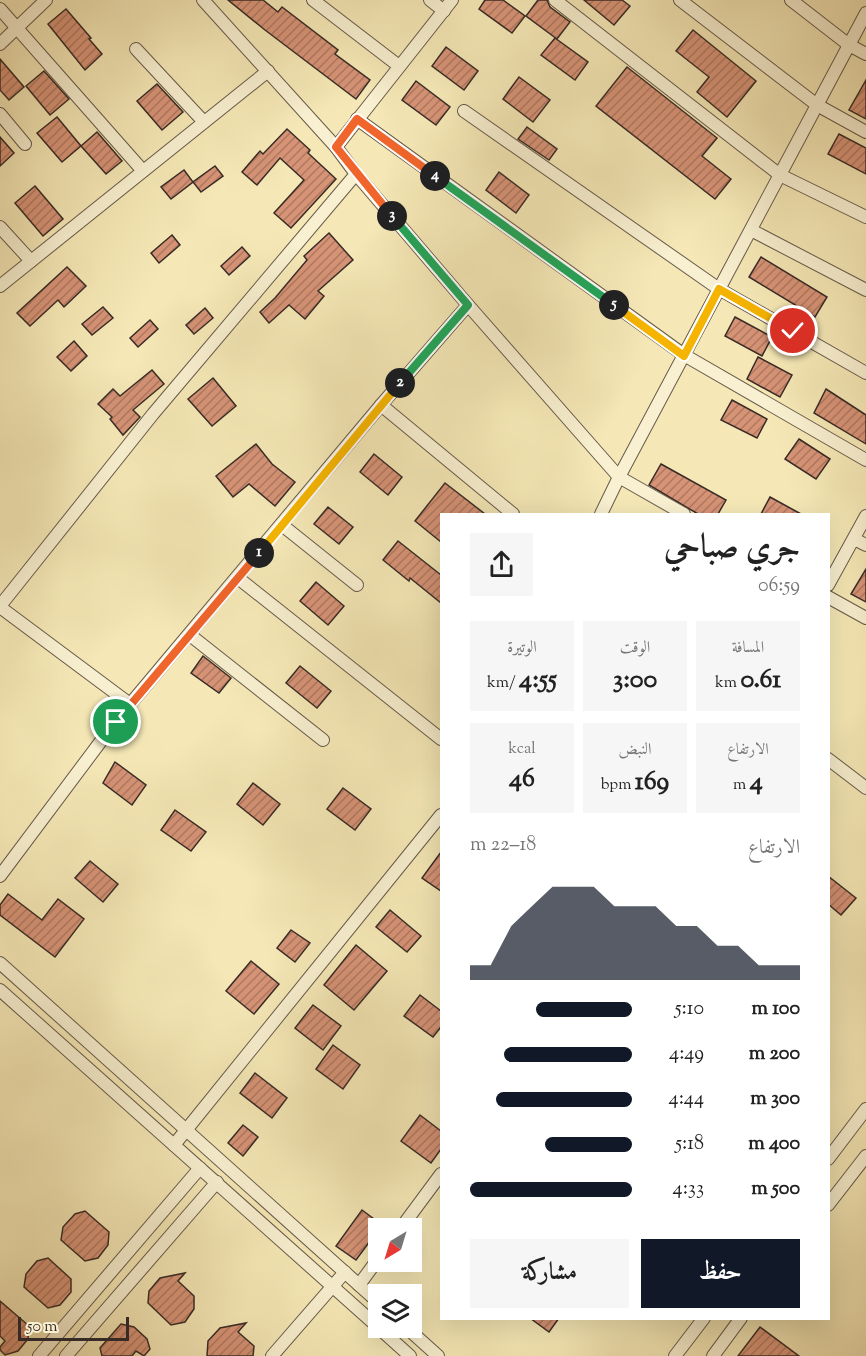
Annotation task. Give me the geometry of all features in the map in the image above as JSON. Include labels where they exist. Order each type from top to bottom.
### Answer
[{"type":"street","points":[[0,44],[46,0]]},
{"type":"street","points":[[313,0],[399,66]]},
{"type":"street","points":[[430,0],[444,11]]},
{"type":"street","points":[[336,147],[452,0]]},
{"type":"street","points":[[555,0],[780,175],[866,217]]},
{"type":"street","points":[[680,0],[817,105],[866,132]]},
{"type":"street","points":[[791,0],[849,45],[866,54]]},
{"type":"street","points":[[206,1],[336,147],[356,174],[468,305],[619,477],[682,513]]},
{"type":"street","points":[[0,9],[143,171]]},
{"type":"street","points":[[602,513],[619,477],[866,13]]},
{"type":"street","points":[[136,49],[204,122]]},
{"type":"street","points":[[0,286],[268,71]]},
{"type":"street","points":[[464,111],[719,289],[866,373]]},
{"type":"street","points":[[0,114],[25,144]]},
{"type":"street","points":[[357,119],[684,356],[866,460]]},
{"type":"street","points":[[130,705],[0,606],[153,414],[356,174]]},
{"type":"street","points":[[0,227],[31,261]]},
{"type":"street","points":[[751,230],[866,290]]},
{"type":"street","points":[[0,876],[88,757],[130,705],[381,405],[468,305]]},
{"type":"street","points":[[381,405],[512,513]]},
{"type":"street","points":[[830,581],[866,516]]},
{"type":"street","points":[[282,525],[357,585]]},
{"type":"street","points":[[854,539],[866,545]]},
{"type":"street","points":[[238,578],[440,738]]},
{"type":"street","points":[[830,598],[866,618]]},
{"type":"street","points":[[190,636],[323,740]]},
{"type":"street","points":[[830,761],[866,788]]},
{"type":"street","points":[[174,1145],[440,815]]},
{"type":"street","points":[[0,963],[368,1293]]},
{"type":"street","points":[[0,990],[368,1318]]},
{"type":"street","points":[[830,1156],[866,1109]]},
{"type":"street","points":[[830,1202],[866,1156]]},
{"type":"street","points":[[39,1356],[200,1168]]},
{"type":"street","points":[[408,1218],[440,1175]]},
{"type":"street","points":[[66,1356],[217,1182]]},
{"type":"street","points":[[272,1356],[345,1272]]},
{"type":"street","points":[[359,1285],[368,1272]]},
{"type":"street","points":[[675,1356],[702,1320]]},
{"type":"street","points":[[713,1356],[740,1320]]},
{"type":"street","points":[[390,1338],[410,1356]]},
{"type":"street","points":[[418,1338],[438,1356]]},
{"type":"building","points":[[228,0],[263,0],[278,12],[282,7],[338,50],[335,54],[370,80],[356,99]]},
{"type":"building","points":[[485,0],[503,0],[525,16],[512,33],[479,9]]},
{"type":"building","points":[[538,0],[547,0],[550,7],[570,22],[557,39],[526,16]]},
{"type":"building","points":[[584,0],[622,0],[630,6],[614,25]]},
{"type":"building","points":[[66,9],[102,54],[85,70],[48,24]]},
{"type":"building","points":[[693,30],[756,81],[727,117],[697,92],[709,77],[676,51]]},
{"type":"building","points":[[555,38],[588,62],[575,80],[541,55]]},
{"type":"building","points":[[446,47],[478,71],[464,90],[432,66]]},
{"type":"building","points":[[0,59],[24,87],[9,100],[0,90]]},
{"type":"building","points":[[627,67],[717,138],[702,156],[731,179],[715,199],[596,106]]},
{"type":"building","points":[[44,71],[69,99],[50,115],[26,86]]},
{"type":"building","points":[[519,77],[550,100],[533,122],[503,99]]},
{"type":"building","points":[[866,80],[866,119],[849,110]]},
{"type":"building","points":[[416,81],[450,107],[436,125],[402,100]]},
{"type":"building","points":[[157,84],[183,112],[162,130],[137,101]]},
{"type":"building","points":[[57,117],[81,146],[62,162],[37,133]]},
{"type":"building","points":[[527,127],[557,149],[549,160],[518,139]]},
{"type":"building","points":[[287,129],[336,179],[291,228],[274,213],[304,180],[280,158],[257,185],[242,172],[260,151],[263,154]]},
{"type":"building","points":[[97,132],[122,161],[106,174],[81,146]]},
{"type":"building","points":[[839,134],[866,148],[866,174],[828,154]]},
{"type":"building","points":[[0,137],[14,153],[0,166]]},
{"type":"building","points":[[215,166],[223,176],[201,192],[193,182]]},
{"type":"building","points":[[184,170],[193,182],[171,199],[161,187]]},
{"type":"building","points":[[499,172],[529,195],[516,213],[486,190]]},
{"type":"building","points":[[35,186],[63,219],[43,236],[15,203]]},
{"type":"building","points":[[329,233],[353,260],[318,291],[324,296],[305,319],[289,305],[269,323],[260,312],[307,260],[304,256]]},
{"type":"building","points":[[172,235],[180,245],[159,263],[151,253]]},
{"type":"building","points":[[242,247],[250,256],[229,275],[221,266]]},
{"type":"building","points":[[761,257],[827,297],[815,317],[749,277]]},
{"type":"building","points":[[67,267],[86,286],[64,307],[58,300],[30,326],[17,313]]},
{"type":"building","points":[[103,307],[113,318],[92,335],[82,324]]},
{"type":"building","points":[[205,308],[213,318],[194,334],[186,325]]},
{"type":"building","points":[[735,317],[772,337],[762,356],[725,336]]},
{"type":"building","points":[[150,320],[158,329],[138,347],[130,338]]},
{"type":"building","points":[[74,341],[87,356],[71,371],[57,357]]},
{"type":"building","points":[[758,357],[792,375],[780,397],[747,379]]},
{"type":"building","points":[[152,370],[164,384],[133,410],[140,417],[123,435],[110,419],[112,417],[98,404],[113,389],[120,396]]},
{"type":"building","points":[[213,378],[236,406],[212,426],[188,399]]},
{"type":"building","points":[[826,389],[866,415],[866,444],[814,413]]},
{"type":"building","points":[[732,400],[767,419],[757,438],[721,420]]},
{"type":"building","points":[[799,439],[830,459],[816,479],[785,459]]},
{"type":"building","points":[[256,444],[272,464],[295,482],[275,506],[249,484],[233,497],[216,476]]},
{"type":"building","points":[[374,454],[402,477],[388,495],[360,472]]},
{"type":"building","points":[[661,464],[726,500],[719,513],[696,513],[649,485]]},
{"type":"building","points":[[445,483],[484,513],[440,513],[440,541],[415,521]]},
{"type":"building","points":[[770,497],[799,513],[762,513]]},
{"type":"building","points":[[328,507],[353,527],[339,544],[314,524]]},
{"type":"building","points":[[398,541],[440,574],[440,602],[410,578],[409,581],[383,560]]},
{"type":"building","points":[[866,569],[866,602],[851,594]]},
{"type":"building","points":[[316,582],[344,606],[328,625],[300,601]]},
{"type":"building","points":[[203,656],[231,678],[219,693],[191,673]]},
{"type":"building","points":[[300,666],[331,691],[317,708],[286,683]]},
{"type":"building","points":[[115,762],[146,785],[132,805],[103,783]]},
{"type":"building","points":[[253,783],[280,804],[263,825],[237,804]]},
{"type":"building","points":[[343,788],[371,809],[355,830],[327,809]]},
{"type":"building","points":[[175,810],[206,832],[191,851],[161,830]]},
{"type":"building","points":[[440,853],[440,890],[422,878]]},
{"type":"building","points":[[90,861],[118,884],[103,902],[75,878]]},
{"type":"building","points":[[830,878],[856,898],[841,915],[830,906]]},
{"type":"building","points":[[8,894],[42,920],[58,899],[84,919],[55,957],[0,915],[0,905]]},
{"type":"building","points":[[390,910],[421,936],[407,952],[376,927]]},
{"type":"building","points":[[291,930],[310,943],[295,962],[277,948]]},
{"type":"building","points":[[356,945],[387,971],[354,1010],[324,985]]},
{"type":"building","points":[[251,961],[279,984],[254,1014],[226,991]]},
{"type":"building","points":[[420,995],[440,1010],[440,1028],[433,1037],[404,1016]]},
{"type":"building","points":[[313,1005],[341,1026],[323,1050],[295,1028]]},
{"type":"building","points":[[333,1045],[360,1065],[343,1089],[316,1069]]},
{"type":"building","points":[[255,1073],[287,1098],[272,1118],[240,1093]]},
{"type":"building","points":[[420,1115],[440,1130],[440,1150],[431,1163],[401,1141]]},
{"type":"building","points":[[243,1125],[258,1137],[243,1156],[228,1143]]},
{"type":"building","points":[[362,1210],[373,1218],[368,1218],[368,1244],[356,1260],[336,1246]]},
{"type":"building","points":[[85,1211],[109,1232],[108,1245],[98,1258],[85,1261],[61,1240],[63,1227],[75,1214]]},
{"type":"building","points":[[48,1258],[71,1279],[71,1292],[60,1305],[48,1308],[24,1287],[26,1274],[37,1261]]},
{"type":"building","points":[[185,1273],[178,1281],[194,1296],[194,1309],[185,1322],[171,1325],[148,1303],[149,1291],[160,1278]]},
{"type":"building","points":[[0,1301],[29,1326],[28,1339],[18,1351],[5,1355],[0,1350],[5,1341],[0,1336]]},
{"type":"building","points":[[533,1320],[558,1320],[549,1332]]},
{"type":"building","points":[[246,1323],[238,1332],[254,1346],[253,1356],[207,1356],[208,1341],[220,1328]]},
{"type":"building","points":[[121,1324],[134,1327],[147,1339],[150,1349],[144,1356],[136,1351],[132,1356],[102,1356],[100,1348]]},
{"type":"building","points":[[760,1327],[799,1356],[738,1356]]},
{"type":"route","points":[[116,722],[381,405],[468,305],[356,174],[336,147],[357,119],[684,356],[719,289],[793,331]]}]
